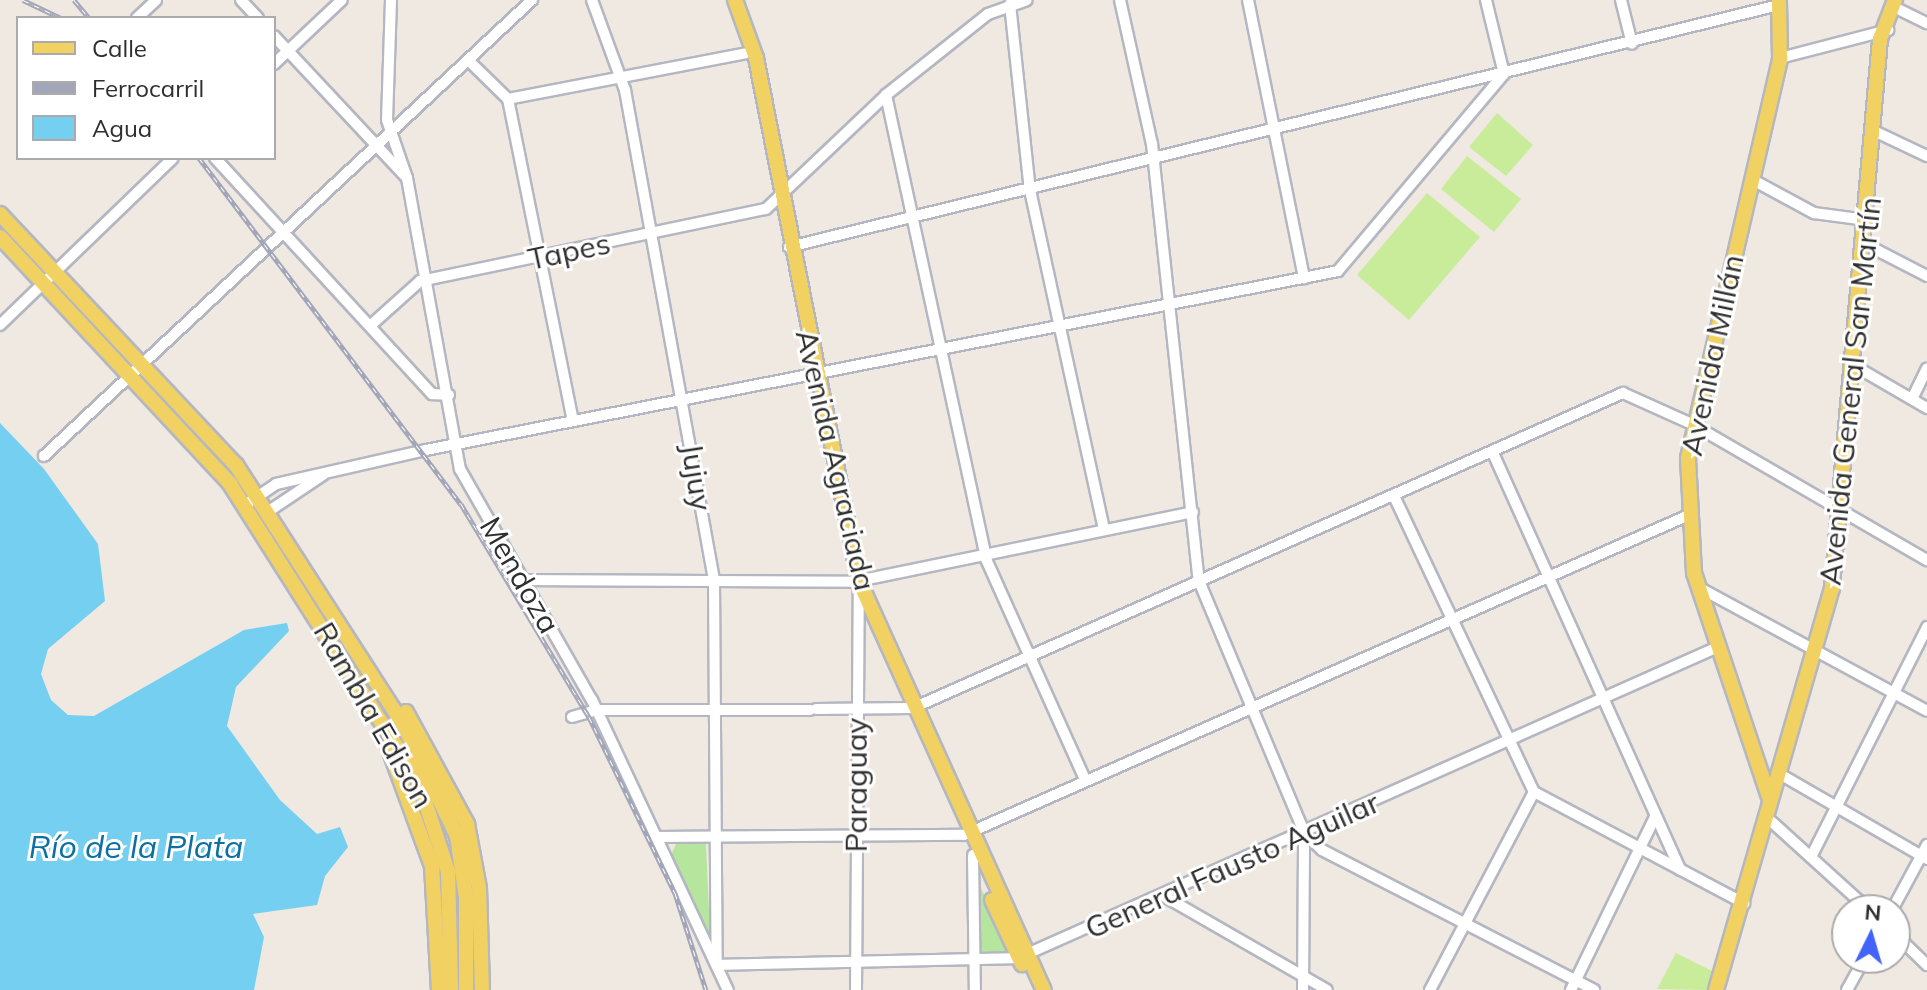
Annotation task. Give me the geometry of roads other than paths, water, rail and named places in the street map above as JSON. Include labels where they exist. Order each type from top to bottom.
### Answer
[{"type":"main road","name":"Avenida Agraciada","points":[[724,0],[756,81]]},
{"type":"main road","name":"Avenida Agraciada","points":[[735,0],[750,33],[778,196],[859,581],[1023,956],[1034,990]]},
{"type":"main road","name":"Avenida Millán","points":[[1769,797],[1757,753],[1698,587],[1691,514],[1692,424],[1780,58],[1779,3]]},
{"type":"main road","name":"Avenida General San Martín","points":[[1756,859],[1772,822],[1816,649],[1840,510],[1881,67],[1886,29],[1899,3]]},
{"type":"main road","points":[[0,214],[55,272],[136,371]]},
{"type":"main road","points":[[0,237],[43,283],[136,371]]},
{"type":"main road","name":"Rambla Edison","points":[[136,371],[245,505],[418,780],[441,840],[458,971],[466,990]]},
{"type":"main road","name":"Rambla Edison","points":[[136,371],[257,494],[269,511],[373,677],[452,819],[466,898],[458,971],[451,990]]},
{"type":"main road","points":[[373,677],[392,691],[425,741],[467,824],[479,888],[482,990]]},
{"type":"main road","points":[[376,716],[425,834],[436,893],[439,990]]},
{"type":"main road","name":"Avenida Millán","points":[[1757,753],[1781,780]]},
{"type":"main road","name":"Avenida General San Martín","points":[[1716,990],[1744,903],[1769,797],[1781,780]]},
{"type":"main road","name":"Avenida Agraciada","points":[[967,830],[973,855],[1023,956],[1044,990]]},
{"type":"street","points":[[139,16],[156,0]]},
{"type":"street","points":[[241,0],[256,16]]},
{"type":"street","points":[[276,62],[342,0]]},
{"type":"street","points":[[390,133],[391,0]]},
{"type":"street","points":[[44,456],[532,0]]},
{"type":"street","name":"Jujuy","points":[[592,0],[622,78],[684,399],[714,582],[717,965]]},
{"type":"street","points":[[1027,0],[1010,4],[1030,190],[1104,529]]},
{"type":"street","points":[[1120,0],[1152,161],[1199,581],[1304,832],[1322,850],[1465,923],[1574,985],[1594,990]]},
{"type":"street","points":[[1248,0],[1304,278]]},
{"type":"street","points":[[1486,0],[1504,74]]},
{"type":"street","points":[[1621,0],[1632,44]]},
{"type":"street","points":[[789,247],[1632,44],[1779,3]]},
{"type":"street","points":[[1899,3],[1927,23]]},
{"type":"street","name":"Tapes","points":[[371,325],[427,280],[766,209],[886,95],[1010,4]]},
{"type":"street","points":[[1780,58],[1886,29]]},
{"type":"street","points":[[276,38],[407,178]]},
{"type":"street","points":[[508,99],[746,53]]},
{"type":"street","points":[[468,60],[508,99],[573,420]]},
{"type":"street","points":[[245,505],[257,494],[328,472],[456,444],[1338,271],[1504,74]]},
{"type":"street","points":[[886,95],[985,554],[1086,781]]},
{"type":"street","points":[[1874,131],[1927,156]]},
{"type":"street","name":"Mendoza","points":[[390,133],[407,178],[465,479],[597,710],[728,990]]},
{"type":"street","points":[[0,325],[171,160]]},
{"type":"street","points":[[217,160],[432,394],[449,395]]},
{"type":"street","points":[[1751,179],[1814,213],[1867,220]]},
{"type":"street","points":[[1865,244],[1927,276]]},
{"type":"street","points":[[1853,365],[1927,408]]},
{"type":"street","points":[[1912,399],[1927,368]]},
{"type":"street","points":[[572,717],[597,710],[913,708],[1623,393],[1692,424],[1927,560]]},
{"type":"street","points":[[1493,453],[1680,870]]},
{"type":"street","points":[[269,511],[328,472]]},
{"type":"street","points":[[1394,496],[1506,742],[1534,792],[1744,903]]},
{"type":"street","points":[[521,580],[859,581],[1193,512]]},
{"type":"street","points":[[659,837],[856,836],[967,830],[1086,781],[1691,514]]},
{"type":"street","name":"Paraguay","points":[[856,990],[859,581]]},
{"type":"street","points":[[1698,587],[1927,711]]},
{"type":"street","points":[[1811,857],[1927,627]]},
{"type":"street","name":"General Fausto Aguilar","points":[[717,965],[975,962],[1023,956],[1720,646]]},
{"type":"street","points":[[1781,780],[1836,807],[1924,858]]},
{"type":"street","points":[[1430,990],[1534,792]]},
{"type":"street","points":[[1574,985],[1655,817]]},
{"type":"street","points":[[1772,822],[1851,894]]},
{"type":"street","points":[[1303,990],[1304,832]]},
{"type":"street","points":[[1902,894],[1924,858],[1927,845]]},
{"type":"street","points":[[1304,856],[1322,850]]},
{"type":"street","points":[[973,855],[975,990]]},
{"type":"street","points":[[1162,895],[1327,990]]},
{"type":"street","points":[[1911,950],[1927,965]]},
{"type":"water","name":"Río de la Plata","points":[[0,423],[44,469],[98,544],[105,601],[48,649],[41,674],[51,700],[68,715],[94,716],[244,630],[287,623],[289,631],[236,687],[227,726],[280,800],[317,834],[340,827],[348,847],[325,876],[317,905],[253,914],[264,937],[254,990],[0,990]]},
{"type":"railway","points":[[23,0],[57,16]]},
{"type":"railway","points":[[74,0],[87,16]]},
{"type":"railway","points":[[201,160],[461,504],[589,717],[675,893],[706,990]]}]
